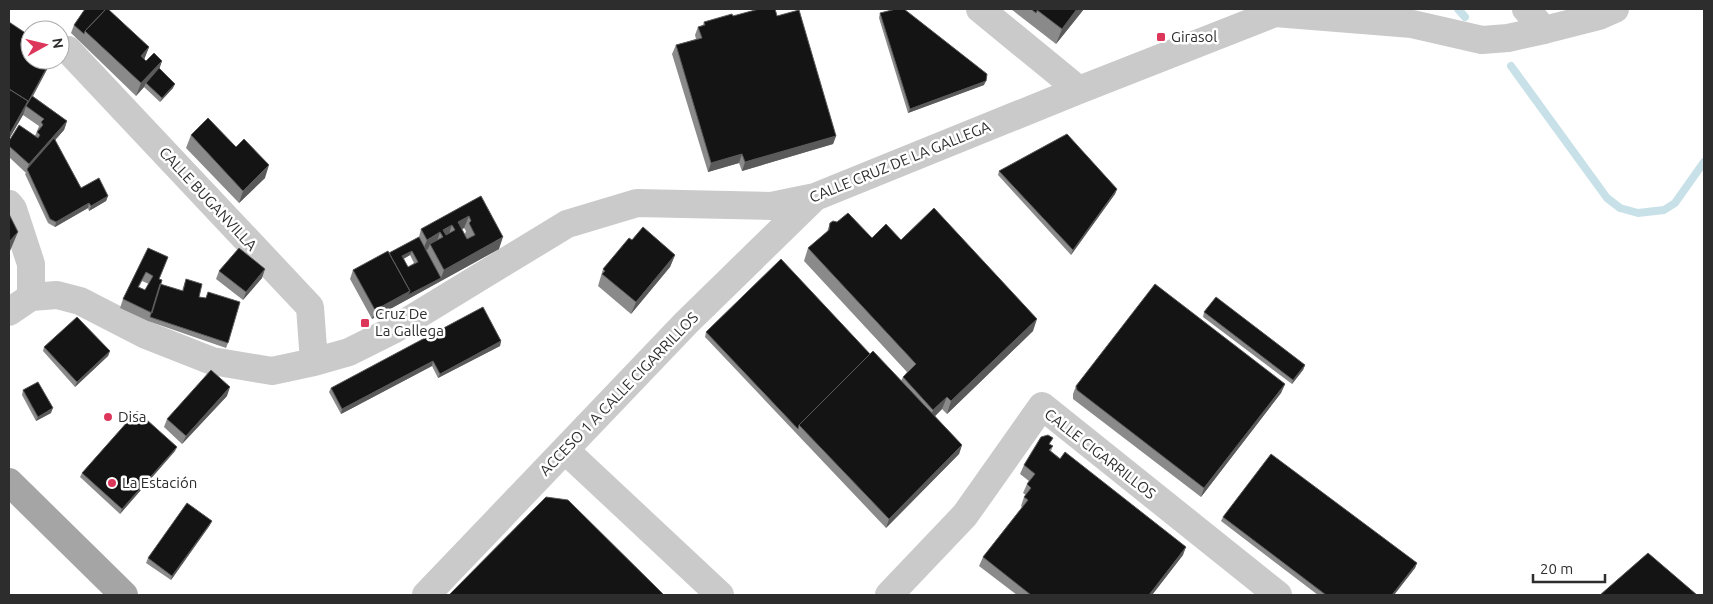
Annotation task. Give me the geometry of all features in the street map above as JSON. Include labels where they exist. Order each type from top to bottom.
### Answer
[{"type":"main road","points":[[9,482],[124,595]]},
{"type":"street","points":[[980,9],[1079,90]]},
{"type":"street","points":[[1526,9],[1544,30]]},
{"type":"street","name":"CALLE CRUZ DE LA GALLEGA","points":[[31,296],[57,295],[80,301],[146,335],[212,361],[272,370],[314,362],[349,352],[393,330],[567,224],[636,203],[771,206],[815,197],[1271,11],[1404,17],[1482,40],[1508,38],[1544,30],[1598,16],[1614,9]]},
{"type":"street","name":"CALLE BUGANVILLA","points":[[70,52],[310,308],[314,362]]},
{"type":"street","name":"ACCESO 1 A CALLE CIGARRILLOS","points":[[426,595],[686,323],[815,197]]},
{"type":"street","points":[[9,204],[13,209],[31,264],[31,296],[9,312]]},
{"type":"street","name":"CALLE CIGARRILLOS","points":[[889,595],[965,515],[1042,406],[1278,595]]},
{"type":"street","points":[[565,450],[720,595]]},
{"type":"building","points":[[85,9],[105,10],[84,34],[74,25]]},
{"type":"building","points":[[106,9],[149,47],[141,56],[146,61],[154,53],[162,61],[141,83],[85,31]]},
{"type":"building","points":[[759,9],[775,9],[777,16],[799,10],[836,136],[745,162],[742,154],[711,163],[676,45],[702,38],[698,27],[705,25],[704,22]]},
{"type":"building","points":[[904,9],[987,74],[986,81],[910,109],[880,13]]},
{"type":"building","points":[[1038,9],[1077,9],[1062,29]]},
{"type":"building","points":[[9,22],[20,29],[20,70],[46,70],[27,104],[28,101],[9,89]]},
{"type":"building","points":[[159,68],[175,84],[162,98],[146,83]]},
{"type":"building","points":[[9,89],[28,101],[9,135]]},
{"type":"building","points":[[32,96],[67,121],[29,164],[9,146],[9,141],[19,125],[38,138],[40,135],[37,132],[43,125],[41,122],[44,119],[26,106]]},
{"type":"building","points":[[208,118],[236,147],[244,139],[269,165],[243,191],[191,135]]},
{"type":"building","points":[[1067,134],[1117,189],[1073,250],[999,171]]},
{"type":"building","points":[[54,138],[81,188],[99,178],[108,196],[91,206],[89,203],[56,222],[50,219],[27,169]]},
{"type":"building","points":[[481,196],[503,237],[444,270],[430,244],[443,237],[440,232],[427,240],[421,229]],"holes":[[[469,216],[471,221],[469,223],[475,235],[467,239],[458,222]],[[452,225],[455,230],[446,235],[443,230]]]},
{"type":"building","points":[[934,208],[1037,319],[951,401],[947,397],[933,410],[903,377],[916,364],[808,248],[829,230],[830,223],[833,221],[837,222],[848,213],[872,238],[886,224],[901,240]]},
{"type":"building","points":[[9,214],[18,232],[9,242]]},
{"type":"building","points":[[643,227],[675,255],[636,302],[602,274],[605,271],[603,269],[629,238],[632,240]]},
{"type":"building","points":[[419,237],[441,278],[408,295],[410,291],[389,253]],"holes":[[[412,251],[418,262],[408,267],[402,256]]]},
{"type":"building","points":[[148,248],[168,257],[159,279],[162,280],[152,313],[123,299]],"holes":[[[146,272],[153,276],[145,290],[138,287]]]},
{"type":"building","points":[[239,248],[265,269],[246,292],[219,271]]},
{"type":"building","points":[[388,251],[410,291],[375,310],[353,270]]},
{"type":"building","points":[[781,259],[870,354],[799,425],[798,429],[706,332]]},
{"type":"building","points":[[186,279],[202,284],[199,297],[206,298],[208,292],[240,302],[228,343],[150,317],[160,284],[183,291]]},
{"type":"building","points":[[1155,284],[1285,384],[1204,488],[1077,390],[1076,386]]},
{"type":"building","points":[[1216,297],[1305,365],[1293,380],[1204,312]]},
{"type":"building","points":[[483,307],[501,341],[440,374],[433,361],[342,409],[331,388]]},
{"type":"building","points":[[77,317],[110,351],[77,382],[44,347]]},
{"type":"building","points":[[873,351],[962,445],[889,519],[799,425]]},
{"type":"building","points":[[211,370],[230,387],[186,436],[167,419]]},
{"type":"building","points":[[38,382],[53,408],[38,417],[23,390]]},
{"type":"building","points":[[137,411],[177,447],[122,509],[82,473]]},
{"type":"building","points":[[1048,435],[1053,438],[1049,444],[1053,446],[1049,450],[1060,459],[1065,452],[1186,547],[1149,595],[1031,595],[983,557],[1028,500],[1024,497],[1031,488],[1027,484],[1035,474],[1024,465],[1041,437]]},
{"type":"building","points":[[1271,454],[1417,563],[1392,595],[1326,595],[1223,517]]},
{"type":"building","points":[[546,497],[568,500],[664,595],[449,595]]},
{"type":"building","points":[[187,503],[212,521],[172,576],[148,558]]},
{"type":"building","points":[[1648,553],[1697,595],[1600,595]]},
{"type":"waterway","points":[[1458,9],[1465,17]]},
{"type":"waterway","points":[[1511,66],[1607,198],[1620,208],[1638,213],[1664,210],[1675,203],[1704,162]]},
{"type":"place","name":"Girasol","points":[[1161,37]]},
{"type":"place","name":"Cruz De La Gallega","points":[[365,323]]},
{"type":"place","name":"Disa","points":[[108,417]]},
{"type":"place","name":"La Estación","points":[[112,483]]}]
